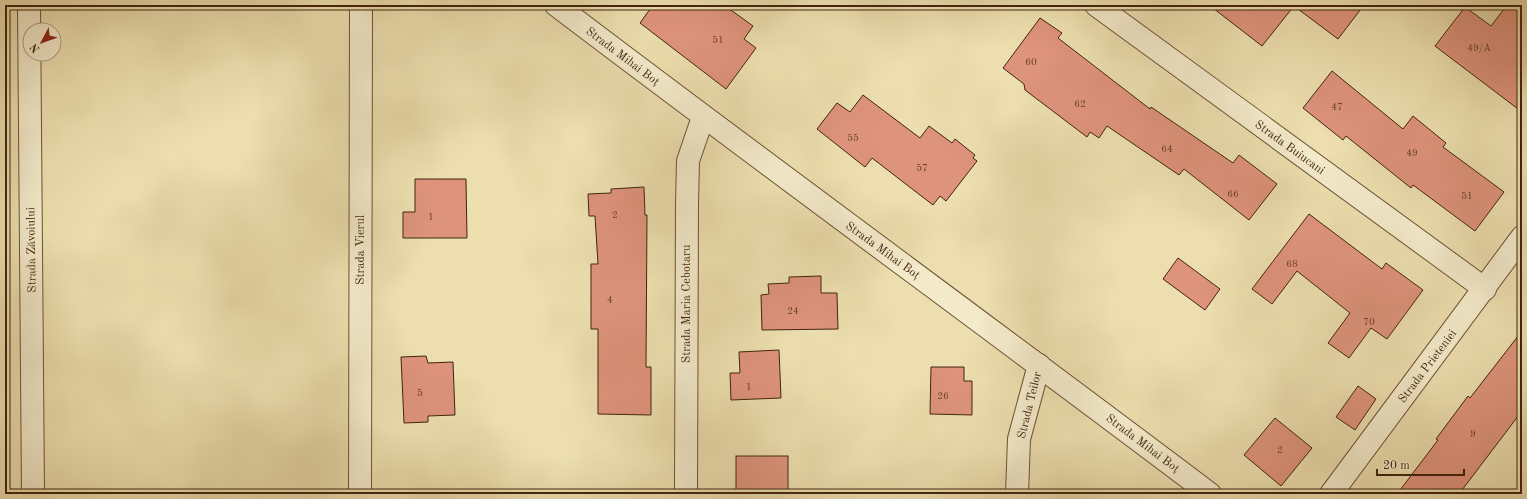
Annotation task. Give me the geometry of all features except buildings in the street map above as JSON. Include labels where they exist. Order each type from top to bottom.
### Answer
[{"type":"street","name":"Strada Zăvoiului","points":[[29,5],[33,494]]},
{"type":"street","name":"Strada Vierul","points":[[360,494],[361,5]]},
{"type":"street","name":"Strada Mihai Boț","points":[[556,5],[703,117],[1039,365],[1210,494]]},
{"type":"street","name":"Strada Buiucani","points":[[1096,5],[1485,289]]},
{"type":"street","name":"Strada Maria Cebotaru","points":[[686,494],[688,161],[703,117]]},
{"type":"street","name":"Strada Prieteniei","points":[[1331,494],[1485,289],[1522,237]]},
{"type":"street","name":"Strada Teilor","points":[[1017,494],[1019,439],[1039,365]]}]
